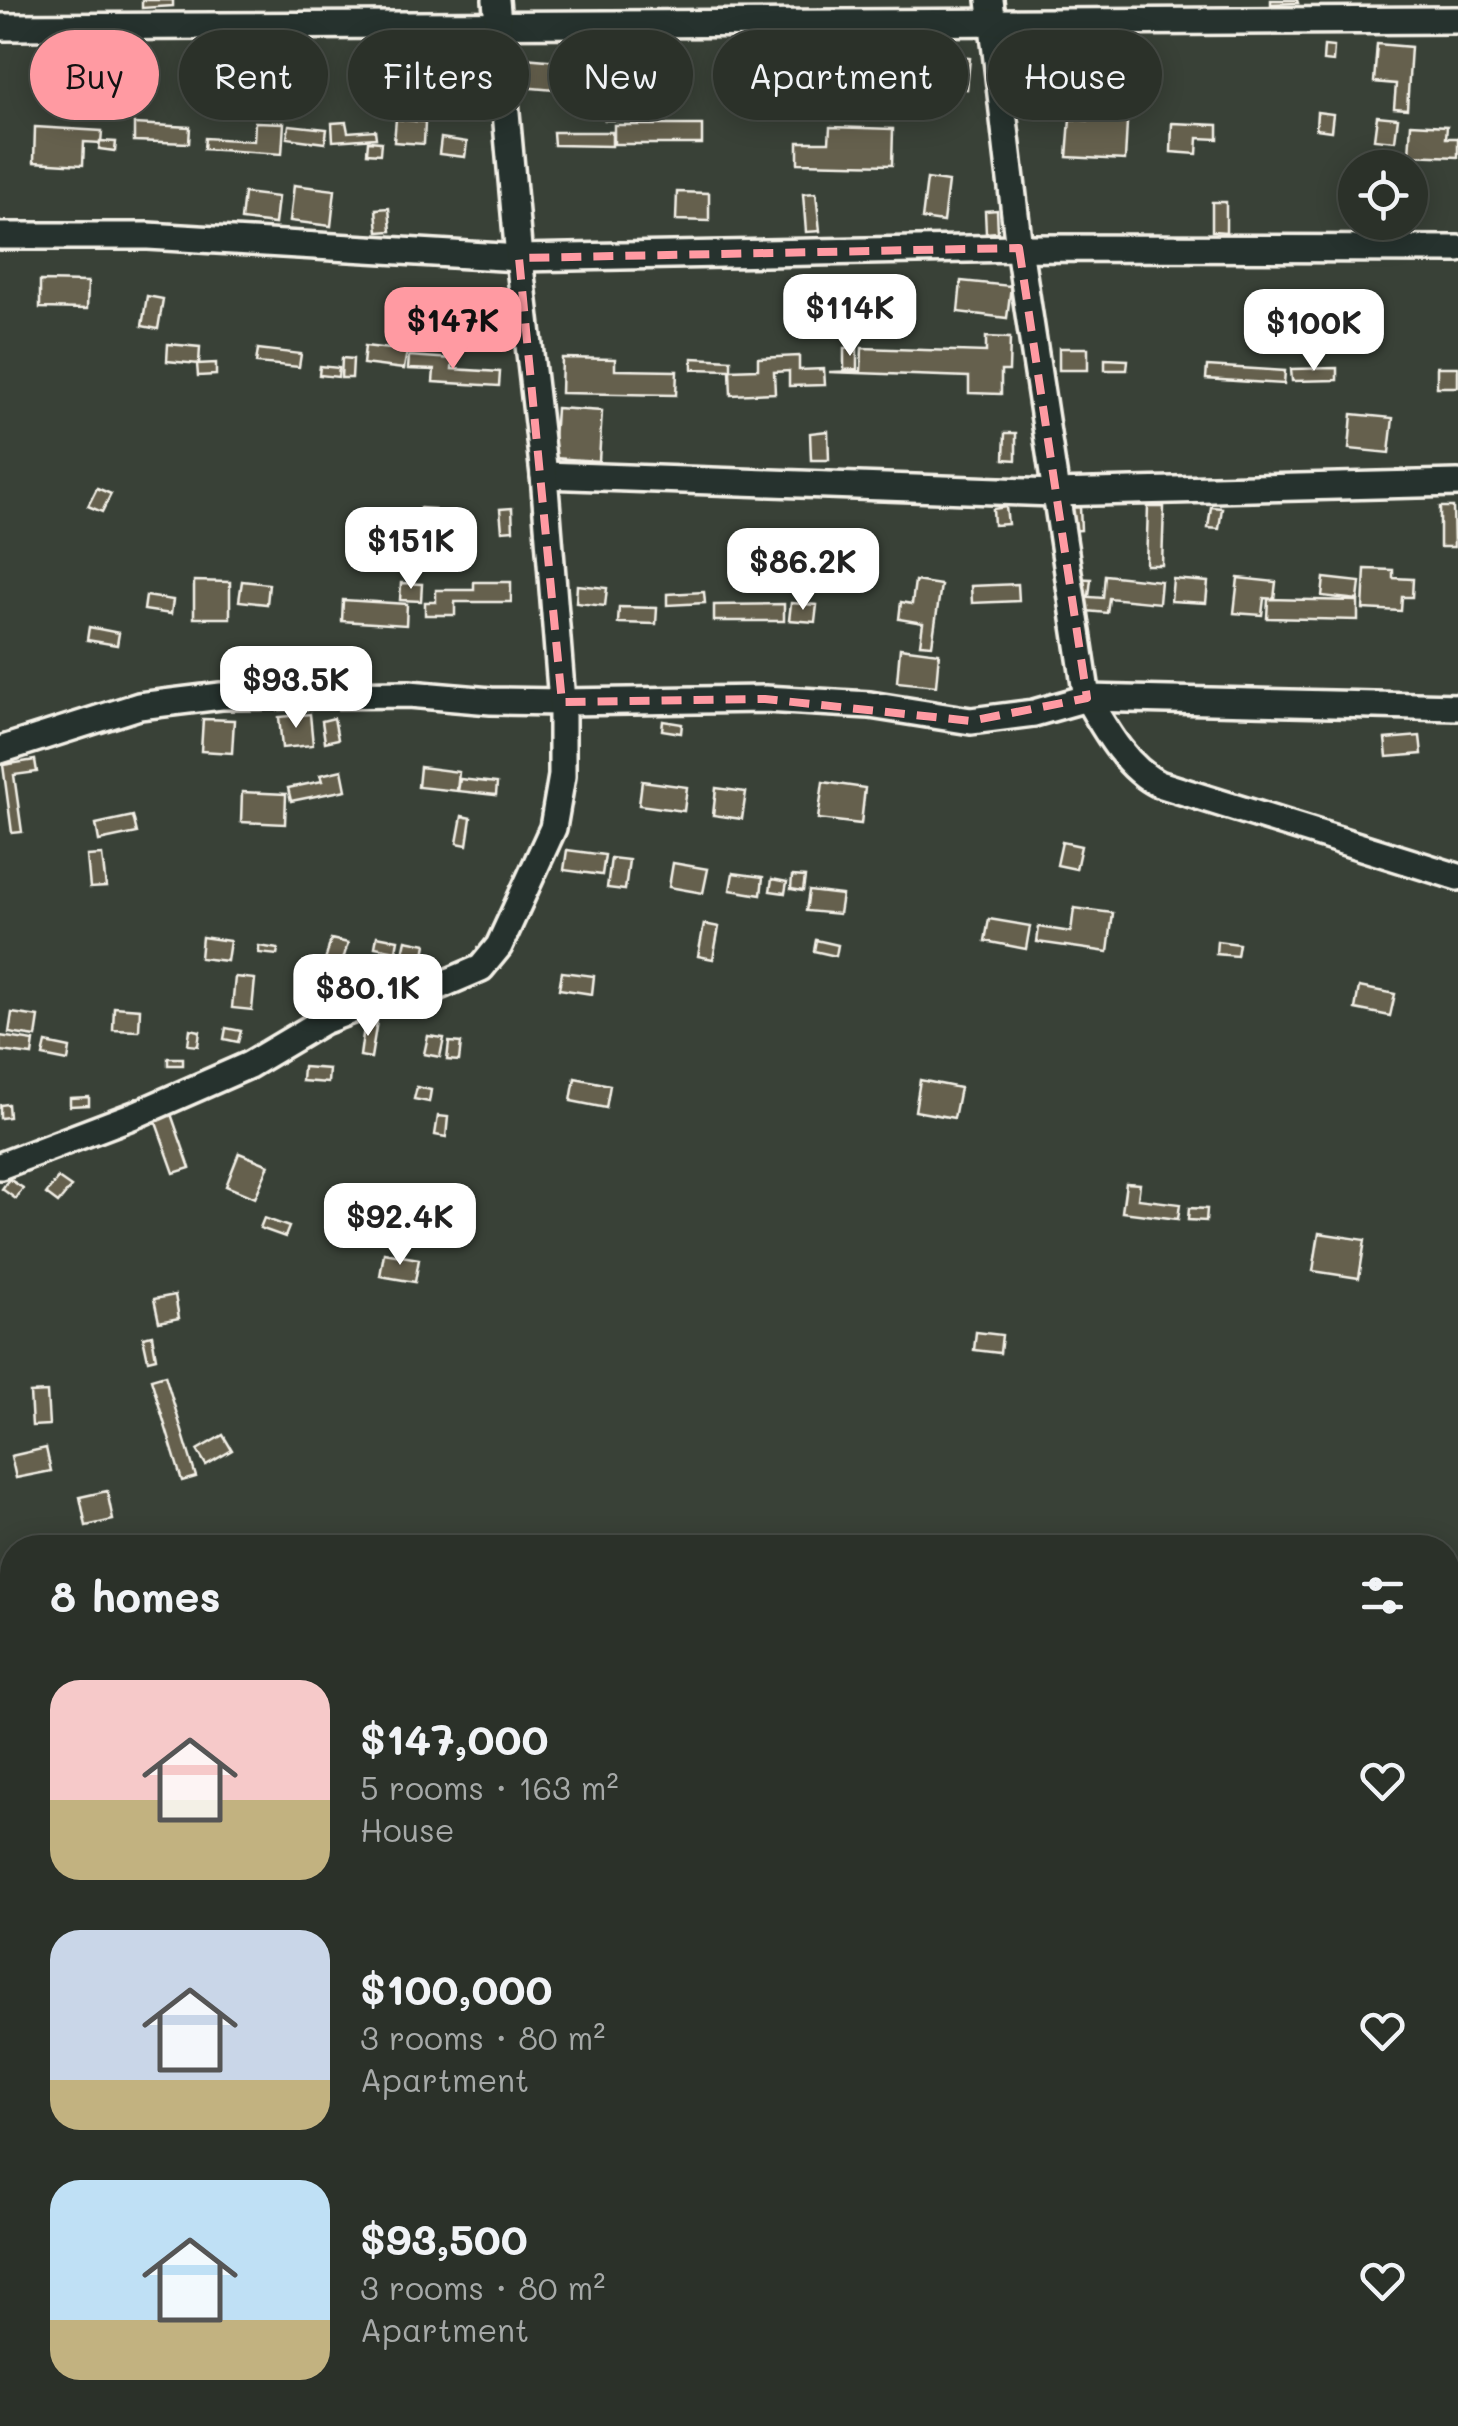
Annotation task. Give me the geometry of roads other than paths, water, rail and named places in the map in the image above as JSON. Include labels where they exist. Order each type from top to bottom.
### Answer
[{"type":"street","points":[[0,1166],[137,1114],[232,1072],[324,1021],[376,1001],[440,986],[481,968],[499,946],[552,828],[562,776],[562,702],[544,475],[519,258],[497,11]]},
{"type":"street","points":[[0,27],[497,11],[991,12],[1458,20]]},
{"type":"street","points":[[991,12],[1019,248],[1088,698],[1111,738],[1148,778],[1159,784],[1458,877]]},
{"type":"street","points":[[0,236],[148,236],[519,258],[1019,248],[1458,249]]},
{"type":"street","points":[[544,475],[1054,492],[1458,484]]},
{"type":"street","points":[[0,750],[139,706],[221,696],[409,694],[491,702],[766,699],[870,705],[971,721],[1034,713],[1088,698],[1458,707]]}]
